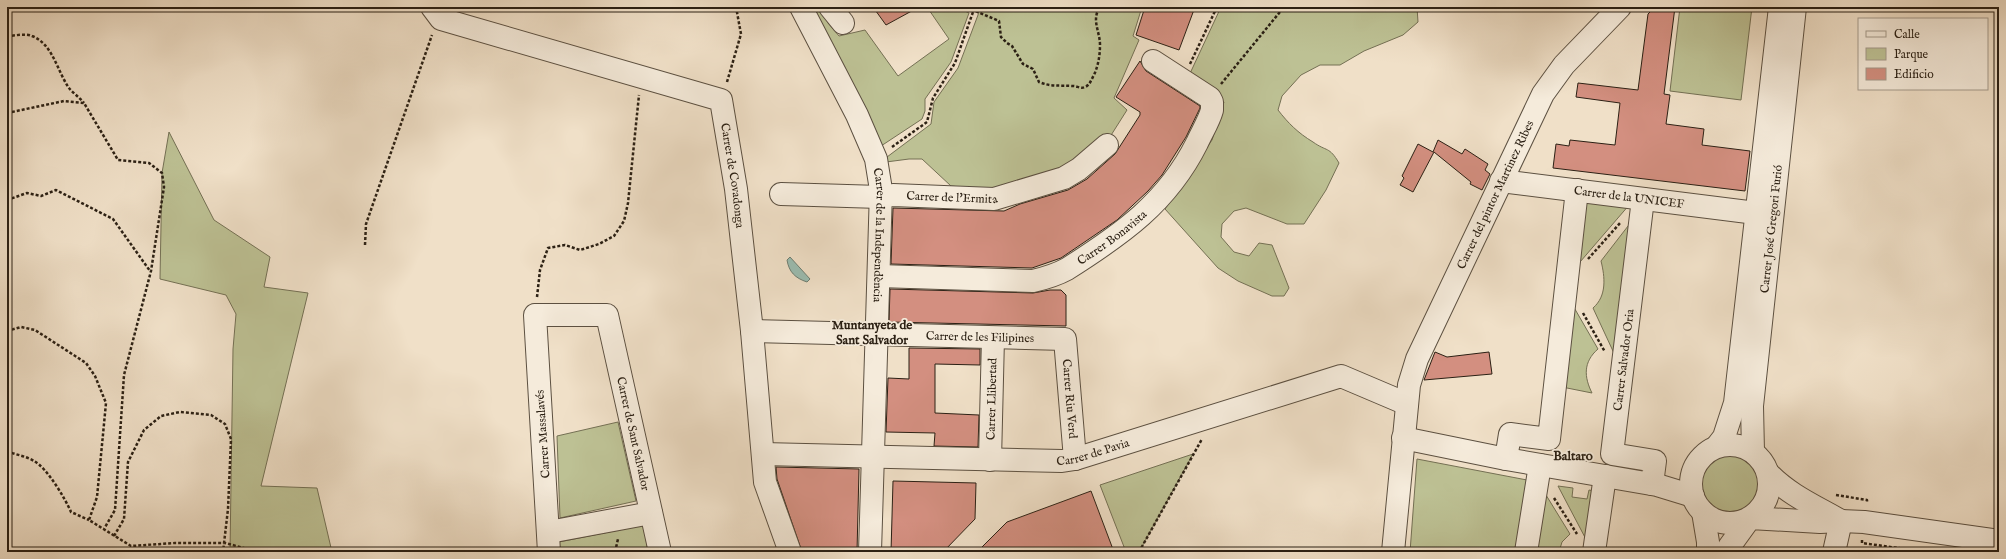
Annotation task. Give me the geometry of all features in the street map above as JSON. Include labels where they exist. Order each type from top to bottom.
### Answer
[{"type":"street","name":"Carrer de la Independència","points":[[801,7],[857,115],[876,159],[881,190],[870,552]]},
{"type":"street","name":"Carrer del pintor Martinez Ribes","points":[[1393,552],[1409,385],[1417,359],[1501,181],[1540,101],[1553,78],[1620,7]]},
{"type":"street","name":"Carrer José Gregori Furió","points":[[1717,446],[1724,437],[1735,403],[1780,7]]},
{"type":"street","name":"Carrer José Gregori Furió","points":[[1753,452],[1752,406],[1795,7]]},
{"type":"street","points":[[437,13],[562,55],[722,100]]},
{"type":"street","points":[[1153,61],[1210,98]]},
{"type":"street","name":"Carrer Bonavista","points":[[879,276],[1033,281],[1056,275],[1123,231],[1147,212],[1161,198],[1184,167],[1210,116],[1212,102],[1210,98]]},
{"type":"street","name":"Carrer de Covadonga","points":[[722,100],[736,189],[752,331],[765,482],[790,552]]},
{"type":"street","name":"Carrer de l'Ermita","points":[[781,194],[880,197],[893,195],[994,199],[1064,178],[1079,169],[1107,145]]},
{"type":"street","name":"Carrer de la UNICEF","points":[[1501,181],[1756,213]]},
{"type":"street","points":[[1506,459],[1510,434],[1549,440],[1577,190]]},
{"type":"street","name":"Carrer Salvador Oria","points":[[1643,199],[1612,454],[1655,461],[1654,484]]},
{"type":"street","name":"Carrer de Sant Salvador","points":[[535,315],[607,315],[634,430],[660,552]]},
{"type":"street","name":"Carrer Massalavés","points":[[535,315],[549,542]]},
{"type":"street","name":"Carrer de les Filipines","points":[[752,331],[1065,339]]},
{"type":"street","name":"Carrer Llibertad","points":[[990,460],[993,338]]},
{"type":"street","name":"Carrer Riu Verd","points":[[1065,339],[1076,459]]},
{"type":"street","name":"Carrer de Pavia","points":[[763,454],[1049,462],[1076,459],[1341,376],[1407,404]]},
{"type":"street","points":[[1403,438],[1506,459],[1654,484],[1698,504],[1713,519],[1725,523],[1738,522],[1750,518],[1864,522],[1999,541]]},
{"type":"street","points":[[1708,552],[1708,542],[1691,484],[1693,471],[1702,456],[1717,446],[1736,445],[1753,452],[1762,461],[1768,473],[1779,484],[1830,521],[1834,552]]},
{"type":"street","points":[[1526,552],[1540,465]]},
{"type":"street","points":[[1654,484],[1693,471]]},
{"type":"street","points":[[1727,552],[1750,518],[1760,510],[1766,499],[1769,486],[1768,473]]},
{"type":"street","points":[[1594,552],[1605,476]]},
{"type":"street","points":[[549,542],[651,513]]},
{"type":"path","points":[[722,100],[741,34],[736,7]]},
{"type":"path","points":[[965,7],[973,12],[973,10],[999,21],[1001,37],[1012,46],[1023,64],[1033,70],[1040,82],[1053,87],[1074,86],[1080,88],[1086,87],[1090,82],[1098,62],[1100,44],[1095,19],[1096,13],[1100,7]]},
{"type":"path","points":[[1181,80],[1193,59],[1217,7]]},
{"type":"path","points":[[1210,98],[1284,7]]},
{"type":"path","points":[[876,159],[927,122],[933,98],[955,63],[973,12]]},
{"type":"path","points":[[365,245],[366,224],[432,34],[437,13]]},
{"type":"path","points":[[7,36],[31,35],[42,42],[54,57],[69,89],[79,96],[84,103],[118,160],[149,163],[162,173],[164,187],[151,271],[124,375],[115,510],[104,529]]},
{"type":"path","points":[[535,315],[540,270],[548,248],[565,246],[580,250],[599,244],[614,236],[624,221],[633,166],[640,76]]},
{"type":"path","points":[[7,113],[64,101],[84,103]]},
{"type":"path","points":[[7,200],[27,193],[41,196],[56,190],[113,219],[151,271]]},
{"type":"path","points":[[1587,260],[1622,221]]},
{"type":"path","points":[[1582,311],[1606,352]]},
{"type":"path","points":[[7,331],[21,327],[35,330],[86,363],[94,376],[106,403],[98,497],[89,520]]},
{"type":"path","points":[[114,536],[124,519],[128,462],[144,430],[161,416],[180,412],[211,415],[226,424],[231,439],[225,543],[223,552]]},
{"type":"path","points":[[1139,552],[1216,415]]},
{"type":"path","points":[[7,451],[33,460],[39,464],[65,500],[71,512],[89,520],[132,546],[175,543],[225,543],[259,552]]},
{"type":"path","points":[[1831,494],[1867,500],[1862,543],[1927,552]]},
{"type":"green space","points":[[809,7],[823,7],[828,23],[839,36],[865,30],[898,76],[949,39],[927,7],[957,7],[969,13],[951,62],[925,99],[925,111],[922,119],[881,146]]},
{"type":"green space","points":[[976,7],[1142,7],[1133,36],[1139,40],[1114,98],[1127,110],[1108,140],[1077,167],[988,190],[951,186],[922,159],[886,162],[887,157],[931,124],[934,102],[958,68],[978,15],[979,10]]},
{"type":"green space","points":[[1221,7],[1417,7],[1418,22],[1403,35],[1364,51],[1340,65],[1320,65],[1301,75],[1282,96],[1278,110],[1282,115],[1303,135],[1333,154],[1339,163],[1326,190],[1304,224],[1287,224],[1246,208],[1234,211],[1222,224],[1221,237],[1234,252],[1249,256],[1259,243],[1272,245],[1289,288],[1284,296],[1272,296],[1238,281],[1218,268],[1165,209],[1212,140],[1224,102],[1186,82]]},
{"type":"green space","points":[[1680,7],[1752,7],[1741,100],[1670,91]]},
{"type":"green space","points":[[169,132],[214,220],[270,257],[264,287],[308,293],[261,486],[317,488],[332,552],[230,552],[233,349],[236,314],[226,295],[160,279],[162,173]]},
{"type":"green space","points":[[1584,199],[1630,204],[1574,269]]},
{"type":"green space","points":[[1635,217],[1619,364],[1593,308],[1598,303],[1603,292],[1604,280],[1601,261]]},
{"type":"green space","points":[[1572,304],[1598,349],[1587,364],[1586,370],[1587,381],[1592,393],[1562,387]]},
{"type":"green space","points":[[618,422],[636,501],[560,518],[557,436]]},
{"type":"green space","points":[[1193,454],[1139,552],[1126,552],[1100,485]]},
{"type":"green space","points":[[1730,454],[1746,459],[1754,467],[1759,483],[1754,499],[1746,507],[1730,512],[1714,507],[1706,499],[1701,483],[1706,467],[1714,459]]},
{"type":"green space","points":[[1417,459],[1527,480],[1517,551],[1410,552]]},
{"type":"green space","points":[[1558,486],[1573,488],[1572,497],[1587,499],[1589,490],[1599,492],[1589,545]]},
{"type":"green space","points":[[1546,495],[1570,534],[1562,542],[1559,552],[1537,552]]},
{"type":"green space","points":[[644,525],[648,552],[560,552],[559,542]]},
{"type":"water","points":[[790,257],[810,279],[807,282],[799,279],[791,271],[787,260]]},
{"type":"building","points":[[873,7],[919,7],[886,25]]},
{"type":"building","points":[[1145,7],[1195,7],[1179,50],[1136,35]]},
{"type":"building","points":[[1655,7],[1675,7],[1664,94],[1670,95],[1666,124],[1704,129],[1702,145],[1750,151],[1745,191],[1553,168],[1556,144],[1569,146],[1570,140],[1615,145],[1620,103],[1576,97],[1578,83],[1638,90],[1648,14]]},
{"type":"building","points":[[1140,61],[1146,71],[1200,106],[1200,108],[1186,137],[1162,175],[1148,191],[1117,220],[1061,258],[1032,268],[891,264],[893,208],[1004,211],[1020,204],[1068,190],[1087,179],[1115,154],[1140,115],[1140,112],[1116,97]]},
{"type":"building","points":[[1438,140],[1462,154],[1465,149],[1488,164],[1485,170],[1490,174],[1482,190],[1470,184],[1471,182],[1434,152],[1413,192],[1400,185],[1404,178],[1402,176],[1418,144],[1433,152]]},
{"type":"building","points":[[890,289],[1033,293],[1061,290],[1066,295],[1066,326],[889,322]]},
{"type":"building","points":[[909,348],[980,349],[980,365],[935,364],[935,413],[979,415],[978,447],[934,446],[935,433],[886,432],[888,378],[909,379]]},
{"type":"building","points":[[1435,352],[1447,357],[1489,352],[1492,374],[1424,380]]},
{"type":"building","points":[[776,467],[859,469],[857,552],[802,552],[777,479]]},
{"type":"building","points":[[893,481],[976,483],[975,519],[943,552],[891,552]]},
{"type":"building","points":[[1091,491],[1114,552],[977,552],[1007,522]]},
{"type":"district","name":"Muntanyeta de Sant Salvador","points":[[872,332]]},
{"type":"district","name":"Baltaro","points":[[1573,456]]}]
